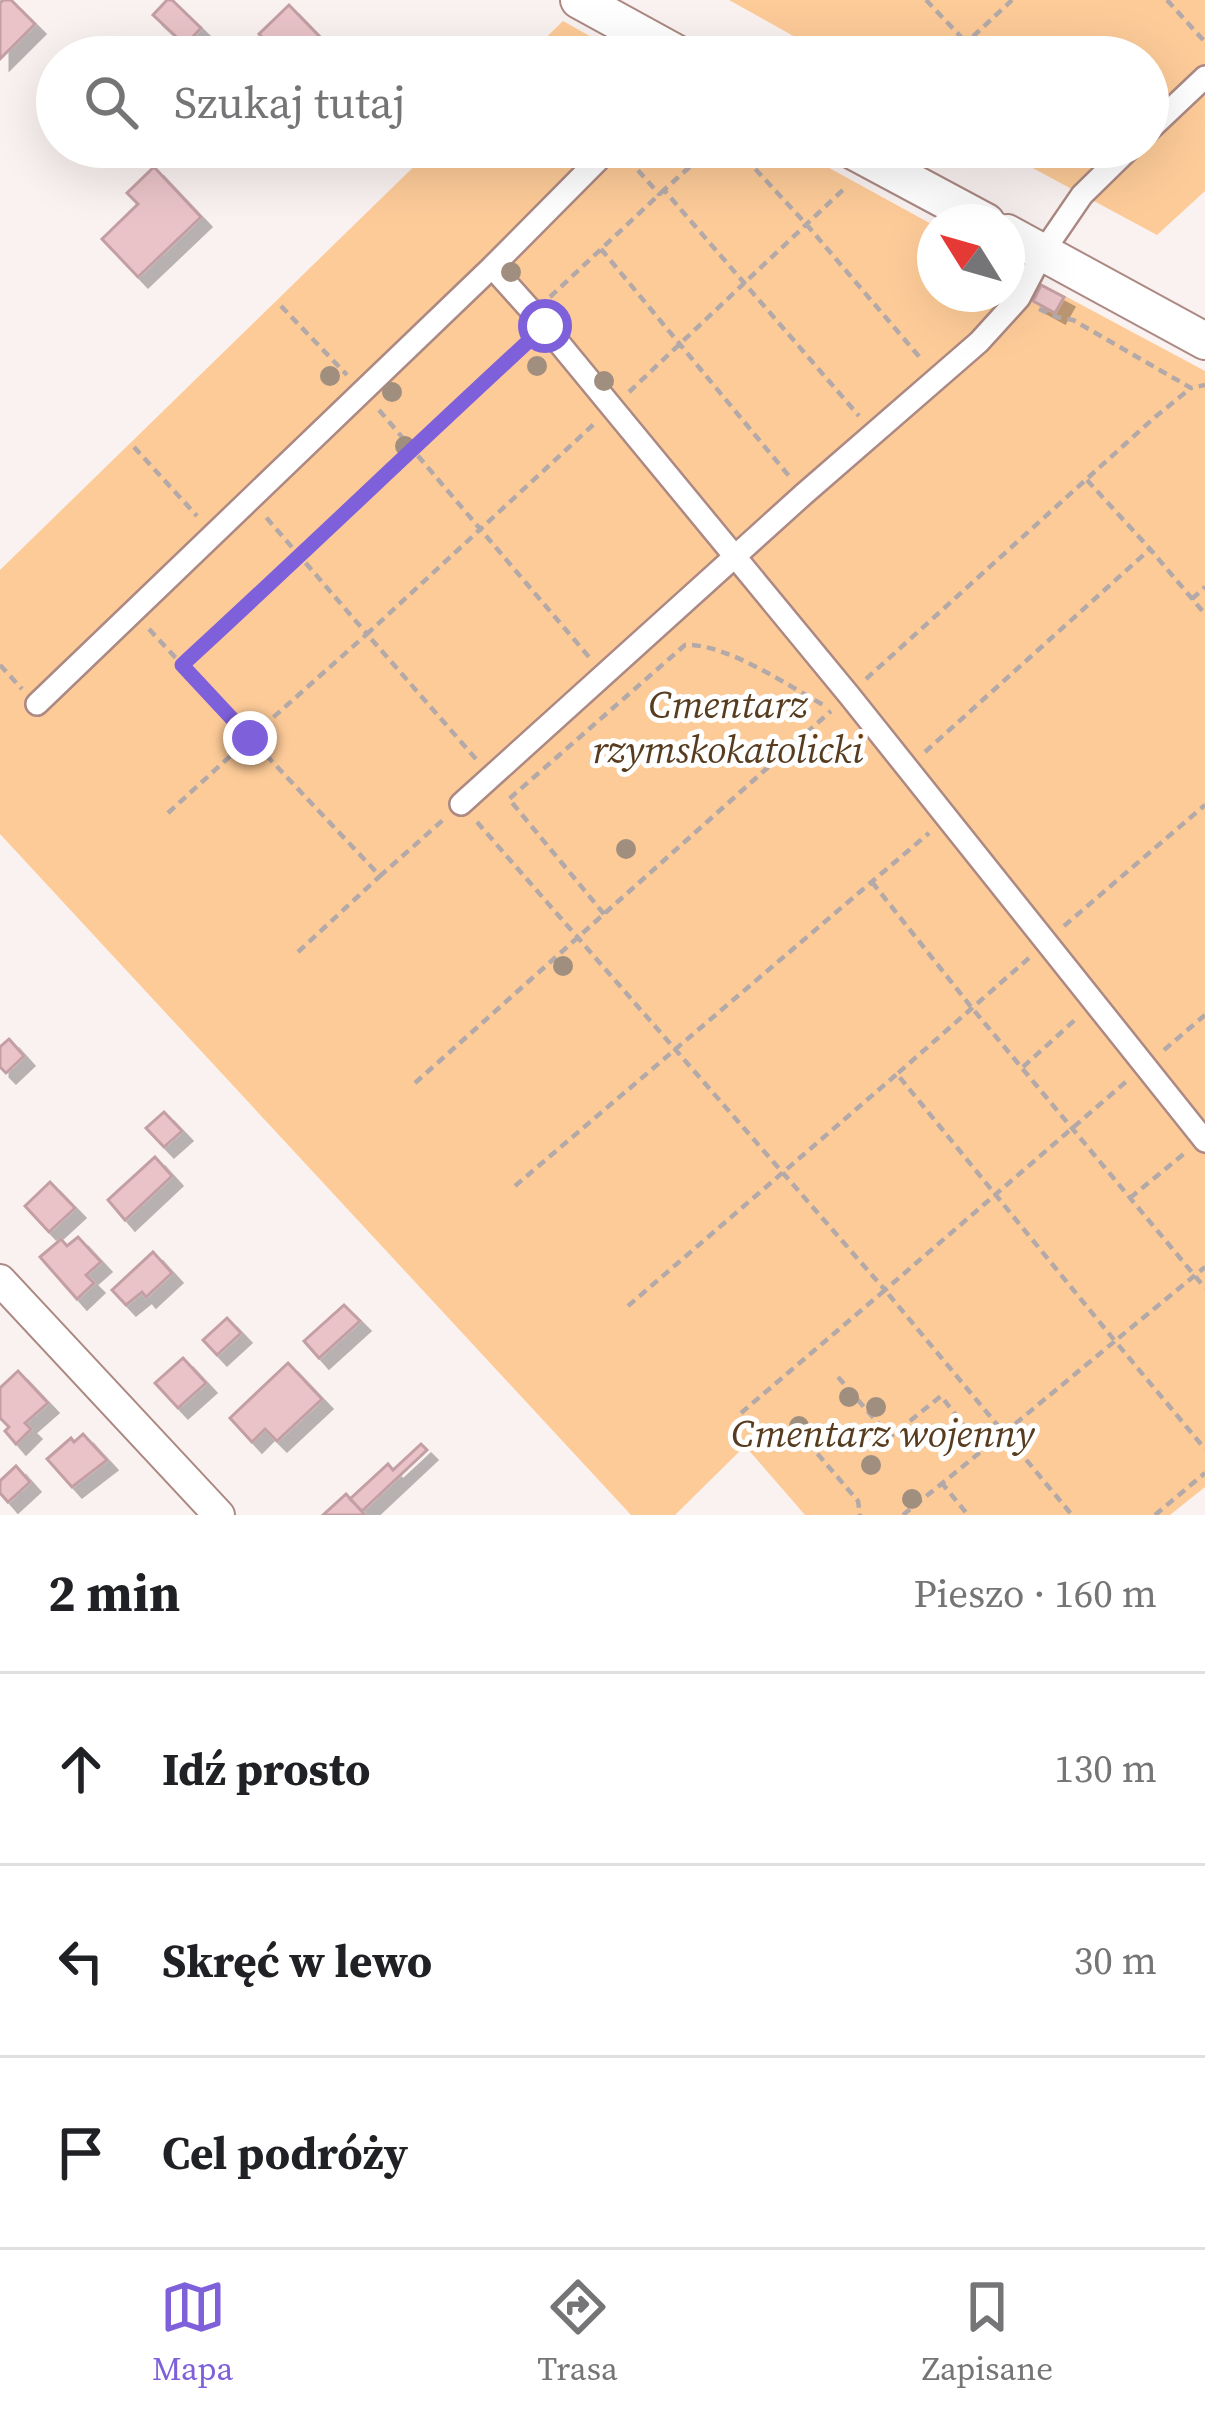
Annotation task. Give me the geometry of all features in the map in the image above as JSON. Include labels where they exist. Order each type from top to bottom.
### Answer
[{"type":"street","points":[[579,0],[645,36]]},
{"type":"street","points":[[1169,111],[1205,77]]},
{"type":"street","points":[[37,704],[592,168]]},
{"type":"street","points":[[885,168],[952,204]]},
{"type":"street","points":[[1025,286],[1082,195],[1110,168]]},
{"type":"street","points":[[1025,242],[1205,341]]},
{"type":"street","points":[[491,267],[849,695],[1204,1140]]},
{"type":"street","points":[[461,804],[979,342],[1006,312]]},
{"type":"street","points":[[0,1280],[219,1515]]},
{"type":"path","points":[[926,0],[960,36]]},
{"type":"path","points":[[973,36],[1012,0]]},
{"type":"path","points":[[1167,0],[1205,41]]},
{"type":"path","points":[[636,168],[745,282],[874,434]]},
{"type":"path","points":[[182,665],[413,446],[539,320],[601,249],[689,168]]},
{"type":"path","points":[[754,168],[938,378]]},
{"type":"path","points":[[168,813],[368,634],[847,187]]},
{"type":"path","points":[[601,249],[804,494]]},
{"type":"path","points":[[1025,301],[1073,320],[1191,388]]},
{"type":"path","points":[[281,306],[413,446],[604,675]]},
{"type":"path","points":[[849,695],[1191,388],[1205,386]]},
{"type":"path","points":[[134,447],[214,534]]},
{"type":"path","points":[[1087,480],[1205,614]]},
{"type":"path","points":[[249,499],[491,777]]},
{"type":"path","points":[[907,768],[1150,549]]},
{"type":"path","points":[[1192,599],[1205,587]]},
{"type":"path","points":[[133,611],[380,876]]},
{"type":"path","points":[[416,1083],[579,940],[832,710],[744,663],[698,645],[685,645],[509,799],[606,915]]},
{"type":"path","points":[[298,952],[461,804],[673,1051],[785,1173],[1072,1515]]},
{"type":"path","points":[[628,1306],[1205,805]]},
{"type":"path","points":[[515,1186],[947,818]]},
{"type":"path","points":[[872,882],[1205,1288]]},
{"type":"path","points":[[1022,1067],[1095,1003]]},
{"type":"path","points":[[741,1413],[1205,1015]]},
{"type":"path","points":[[898,1074],[1205,1449]]},
{"type":"path","points":[[1130,1198],[1204,1140]]},
{"type":"path","points":[[906,1514],[1205,1268]]},
{"type":"path","points":[[838,1377],[890,1437],[940,1396],[982,1449]]},
{"type":"path","points":[[798,1431],[858,1501],[860,1515]]},
{"type":"path","points":[[1155,1515],[1205,1473]]},
{"type":"path","points":[[941,1482],[968,1515]]},
{"type":"green space","points":[[729,0],[1205,0],[1205,191],[1157,235],[1033,168],[1169,168],[1169,36],[793,36]]},
{"type":"green space","points":[[563,21],[590,36],[548,36]]},
{"type":"green space","name":"Cmentarz rzymskokatolicki","points":[[412,168],[829,168],[917,216],[917,312],[1025,312],[1025,275],[1205,371],[1205,1487],[1170,1515],[805,1515],[745,1446],[675,1515],[631,1515],[0,834],[0,570]]},
{"type":"building","points":[[11,0],[35,24],[0,59],[0,3]]},
{"type":"building","points":[[172,0],[201,28],[193,36],[175,36],[153,15]]},
{"type":"building","points":[[289,5],[319,36],[261,36]]},
{"type":"building","points":[[155,168],[201,217],[138,277],[102,239],[138,204],[127,193]]},
{"type":"building","points":[[1041,285],[1064,297],[1055,313],[1033,301]]},
{"type":"building","points":[[9,1039],[24,1056],[6,1073],[0,1067],[0,1047]]},
{"type":"building","points":[[164,1112],[182,1131],[164,1147],[146,1128]]},
{"type":"building","points":[[155,1157],[172,1176],[125,1220],[108,1200]]},
{"type":"building","points":[[50,1182],[75,1208],[49,1232],[25,1206]]},
{"type":"building","points":[[78,1237],[101,1262],[86,1275],[94,1283],[77,1299],[40,1257],[61,1239],[67,1246]]},
{"type":"building","points":[[153,1252],[172,1273],[146,1297],[142,1292],[126,1305],[112,1290]]},
{"type":"building","points":[[344,1305],[360,1321],[319,1358],[304,1341]]},
{"type":"building","points":[[227,1318],[241,1333],[217,1355],[203,1340]]},
{"type":"building","points":[[183,1358],[206,1383],[178,1408],[155,1383]]},
{"type":"building","points":[[288,1363],[322,1399],[277,1441],[265,1429],[252,1442],[230,1418]]},
{"type":"building","points":[[18,1371],[48,1403],[25,1423],[31,1429],[16,1444],[0,1418],[0,1388]]},
{"type":"building","points":[[83,1434],[107,1460],[72,1487],[47,1459]]},
{"type":"building","points":[[421,1444],[427,1450],[362,1511],[350,1499],[388,1464],[393,1470]]},
{"type":"building","points":[[16,1466],[30,1482],[8,1502],[0,1493],[0,1481]]},
{"type":"building","points":[[346,1494],[365,1515],[323,1515]]},
{"type":"route","points":[[250,738],[182,665],[545,326]]},
{"type":"park label","name":"Cmentarz wojenny","points":[[883,1433]]}]
